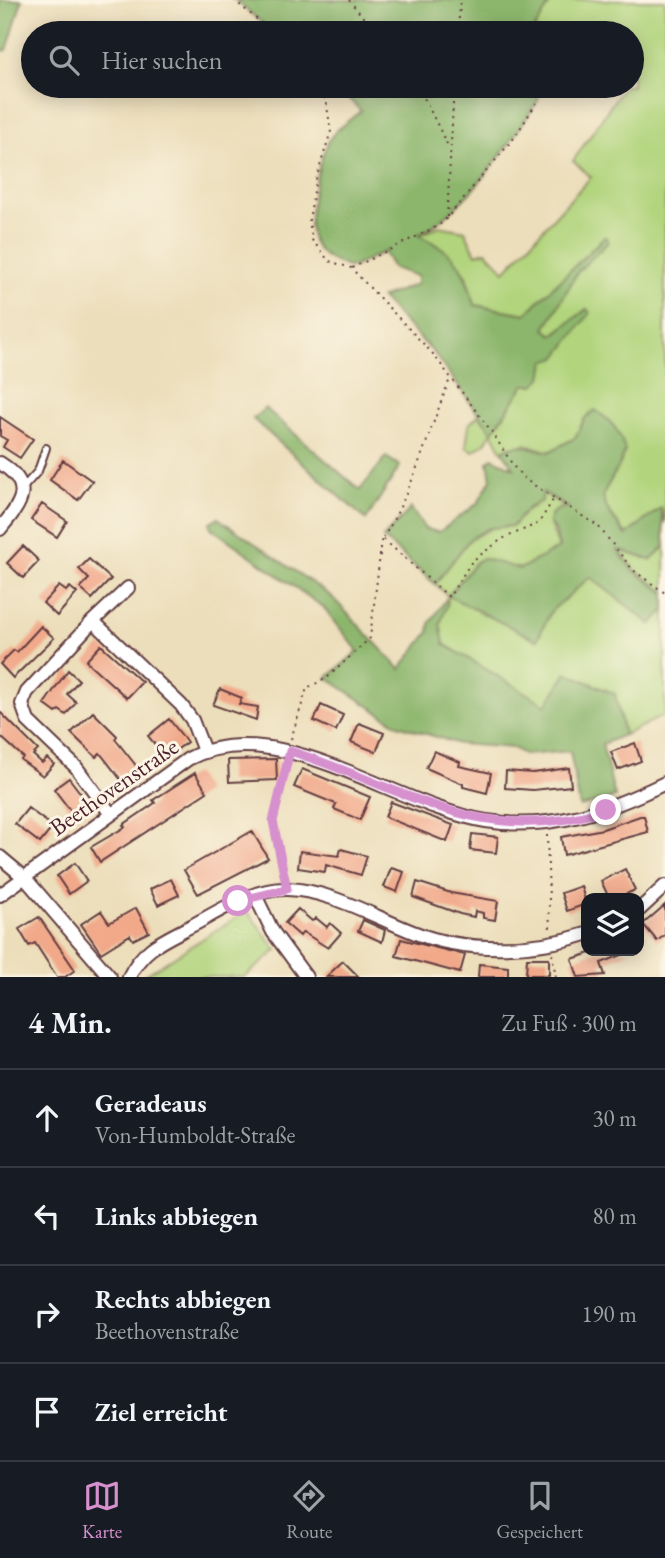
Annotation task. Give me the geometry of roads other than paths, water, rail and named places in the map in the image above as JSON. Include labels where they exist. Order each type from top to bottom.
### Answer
[{"type":"street","points":[[0,463],[15,472],[22,489],[19,506],[0,529]]},
{"type":"street","points":[[110,813],[76,767],[29,721],[22,704],[27,692],[93,621],[128,588]]},
{"type":"street","points":[[93,621],[181,705],[192,720],[204,751]]},
{"type":"street","name":"Beethovenstraße","points":[[0,895],[110,813],[204,751],[237,744],[289,751],[447,812],[488,821],[547,822],[606,810],[665,783]]},
{"type":"street","points":[[0,856],[25,878],[110,977]]},
{"type":"street","points":[[644,905],[665,886]]},
{"type":"street","points":[[129,977],[138,959],[151,948],[255,895],[287,889],[331,898],[416,934],[445,941],[489,946],[550,943],[581,935]]},
{"type":"street","points":[[255,895],[273,932],[306,977]]},
{"type":"lane","points":[[22,489],[38,471],[46,448]]}]
